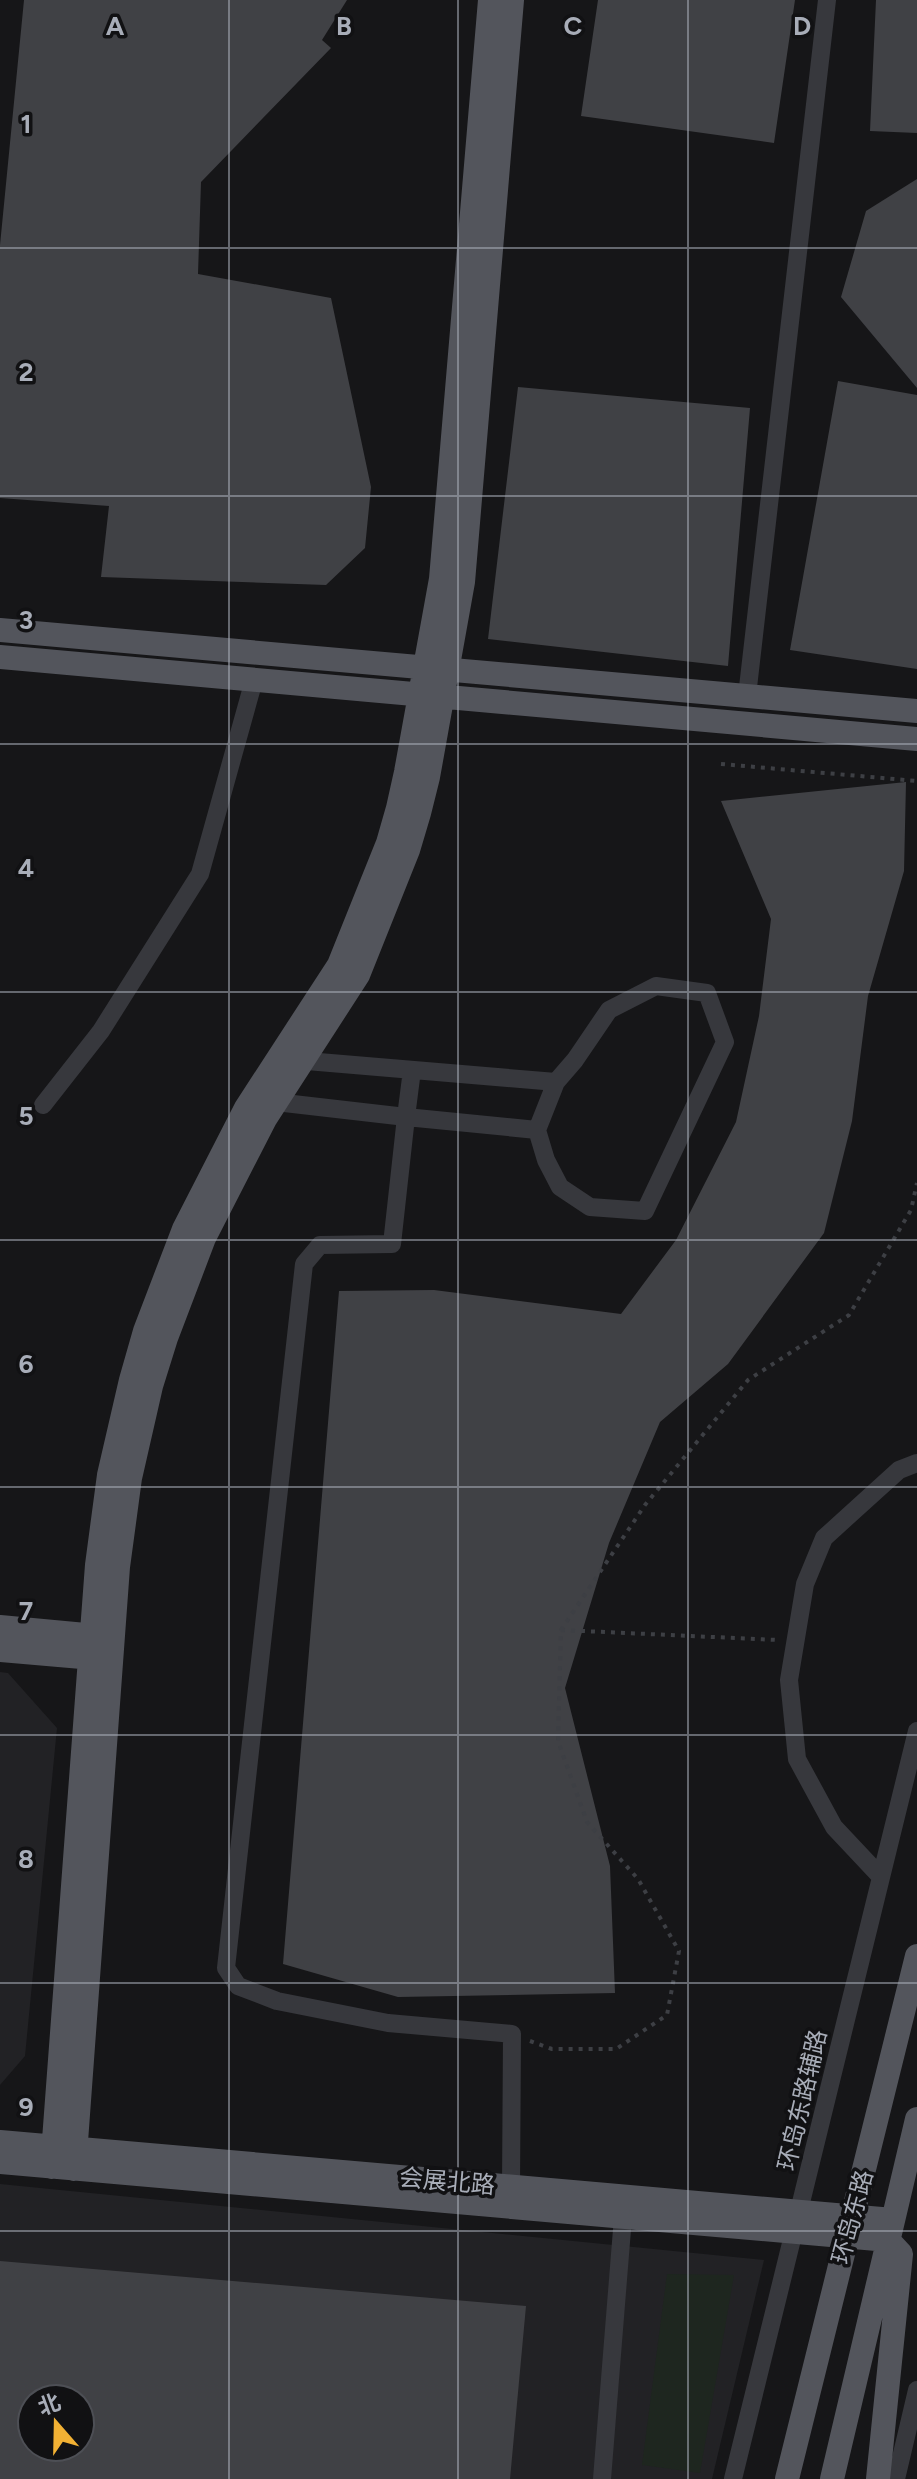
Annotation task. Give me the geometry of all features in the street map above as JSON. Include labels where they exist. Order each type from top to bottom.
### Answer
[{"type":"main road","points":[[436,669],[490,0]]},
{"type":"main road","points":[[64,2158],[101,1648],[118,1567],[130,1478],[151,1386],[204,1238],[264,1101],[278,1059],[339,965],[382,857],[463,582],[512,0]]},
{"type":"main road","points":[[0,630],[917,711]]},
{"type":"main road","points":[[0,657],[917,739]]},
{"type":"main road","points":[[264,1101],[302,1060],[358,975],[408,850],[428,777],[431,696]]},
{"type":"main road","points":[[0,1627],[101,1648]]},
{"type":"main road","points":[[0,1650],[101,1648]]},
{"type":"main road","name":"环岛东路","points":[[787,2479],[917,1956]]},
{"type":"main road","name":"环岛东路","points":[[832,2479],[917,2119]]},
{"type":"main road","name":"会展北路","points":[[0,2142],[64,2158],[623,2217],[798,2222]]},
{"type":"main road","name":"会展北路","points":[[0,2162],[64,2158],[511,2187],[798,2222],[891,2230]]},
{"type":"main road","points":[[878,2479],[901,2254],[891,2230]]},
{"type":"main road","points":[[836,2280],[877,2288]]},
{"type":"street","points":[[747,696],[827,0]]},
{"type":"street","points":[[43,1105],[101,1031],[200,874],[254,680]]},
{"type":"street","points":[[656,986],[707,993],[725,1042],[645,1211],[590,1207],[560,1187],[546,1160],[537,1130],[556,1082],[609,1010],[656,986]]},
{"type":"street","points":[[278,1059],[556,1082]]},
{"type":"street","points":[[412,1070],[392,1244],[320,1245],[304,1264],[226,1968],[238,1986],[277,2001],[388,2023],[512,2034],[511,2187]]},
{"type":"street","points":[[264,1101],[537,1130]]},
{"type":"street","points":[[881,1877],[834,1827],[797,1759],[789,1680],[805,1584],[824,1538],[899,1470],[917,1463]]},
{"type":"street","name":"环岛东路辅路","points":[[733,2479],[917,1731]]},
{"type":"street","points":[[602,2479],[623,2217]]},
{"type":"street","points":[[896,2479],[917,2390]]},
{"type":"path","points":[[721,764],[917,781]]},
{"type":"path","points":[[512,2034],[552,2049],[616,2049],[667,2015],[679,1951],[638,1879],[587,1822],[558,1741],[561,1630],[645,1505],[748,1380],[849,1315],[911,1210],[917,1183]]},
{"type":"path","points":[[561,1630],[795,1641]]},
{"type":"shaded area","points":[[0,1672],[8,1673],[57,1728],[25,2056],[0,2085]]},
{"type":"shaded area","points":[[0,2184],[764,2260],[712,2479],[0,2479]]},
{"type":"shaded area","points":[[667,2274],[734,2275],[700,2473],[642,2465]]},
{"type":"building","points":[[24,0],[347,0],[322,40],[331,48],[201,182],[198,274],[331,298],[371,487],[365,548],[326,585],[101,577],[109,506],[0,498],[0,245]]},
{"type":"building","points":[[598,0],[795,0],[774,143],[581,116]]},
{"type":"building","points":[[876,0],[917,0],[917,133],[870,131]]},
{"type":"building","points":[[917,179],[917,388],[841,297],[866,211]]},
{"type":"building","points":[[838,381],[917,395],[917,669],[790,650]]},
{"type":"building","points":[[518,387],[750,408],[728,666],[488,639]]},
{"type":"building","points":[[906,782],[904,871],[868,996],[852,1121],[824,1233],[728,1364],[660,1422],[609,1543],[565,1688],[610,1866],[615,1993],[398,1997],[283,1964],[339,1291],[434,1290],[621,1314],[676,1240],[736,1122],[759,1016],[771,919],[721,801]]},
{"type":"building","points":[[0,2261],[526,2306],[510,2479],[0,2479]]}]
